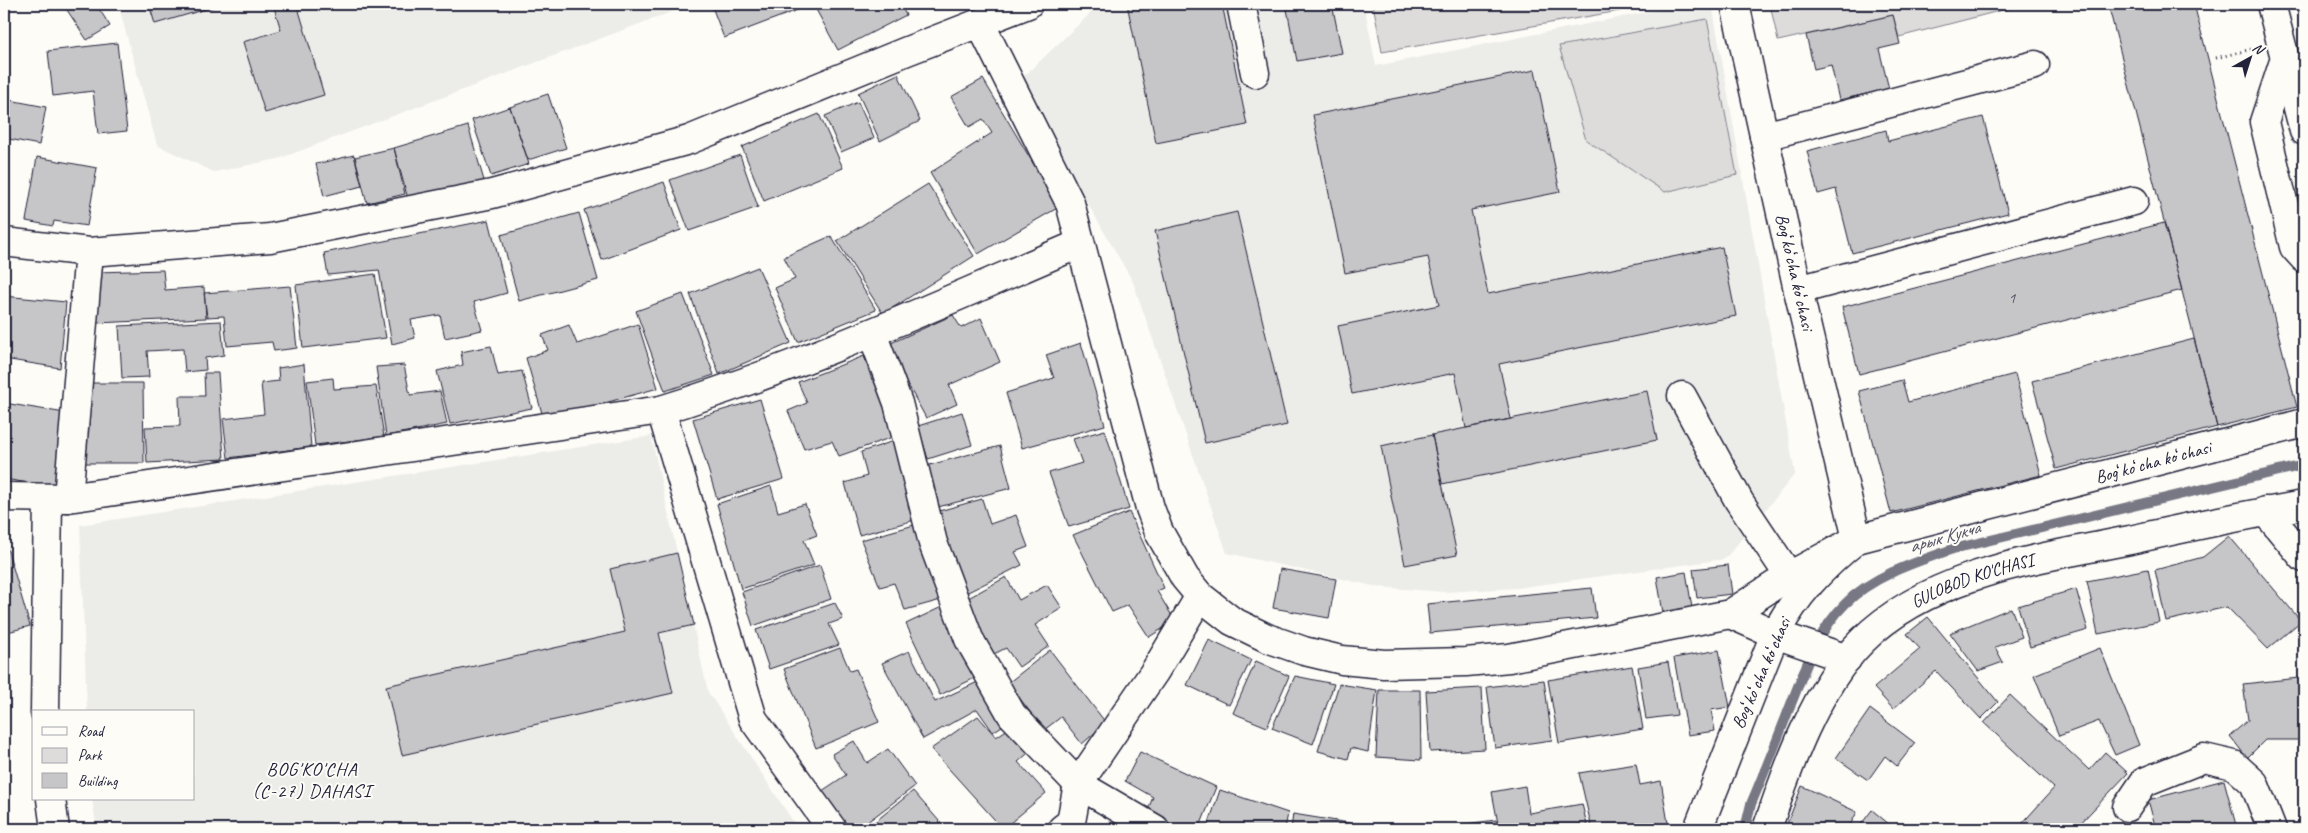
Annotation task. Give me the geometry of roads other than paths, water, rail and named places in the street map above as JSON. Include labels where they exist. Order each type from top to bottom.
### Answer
[{"type":"street","points":[[4,242],[90,252],[270,238],[492,194],[689,140],[907,50],[1028,4]]},
{"type":"street","points":[[1241,4],[1256,73]]},
{"type":"street","name":"Bogʻkoʻcha koʻchasi","points":[[1735,4],[1798,290],[1857,539]]},
{"type":"street","points":[[2272,4],[2304,131]]},
{"type":"street","points":[[980,23],[1070,204],[1150,508],[1159,532],[1185,578],[1200,596],[1232,621],[1266,638],[1304,651],[1342,660],[1384,664],[1450,663],[1509,658],[1730,614],[1789,576],[1857,539]]},
{"type":"street","points":[[2285,58],[2264,122],[2294,247],[2304,258]]},
{"type":"street","points":[[1764,136],[2035,65]]},
{"type":"street","points":[[1798,290],[2134,201]]},
{"type":"street","points":[[4,497],[58,498],[661,410],[726,390],[872,333],[1079,244]]},
{"type":"street","points":[[45,710],[58,498],[90,252]]},
{"type":"street","points":[[872,333],[898,403],[933,543],[969,639],[1012,715],[1078,784],[1155,829]]},
{"type":"street","points":[[1682,396],[1739,502],[1789,576]]},
{"type":"street","points":[[661,410],[753,718],[832,829]]},
{"type":"street","name":"Bogʻkoʻcha koʻchasi","points":[[1698,829],[1738,722],[1782,636],[1789,608],[1806,586],[1830,561],[1857,539],[2304,423]]},
{"type":"street","name":"GULOBOD KO'CHASI","points":[[1767,829],[1795,755],[1841,657],[1902,611],[1931,594],[2007,565],[2304,505]]},
{"type":"street","points":[[2265,512],[2304,558]]},
{"type":"street","points":[[1062,829],[1070,822],[1078,784],[1155,672],[1200,596]]},
{"type":"street","points":[[1730,614],[1782,636],[1841,657]]},
{"type":"street","points":[[2127,808],[2144,782],[2204,758],[2234,765],[2254,783],[2272,829]]},
{"type":"street","points":[[51,800],[55,829]]},
{"type":"waterway","name":"арык Кукча","points":[[1745,829],[1751,804],[1801,678],[1819,639],[1835,615],[1868,585],[1895,571],[1953,549],[2304,465]]},
{"type":"district","name":"BOG'KO'CHA (C-27) DAHASI","points":[[312,779]]}]
